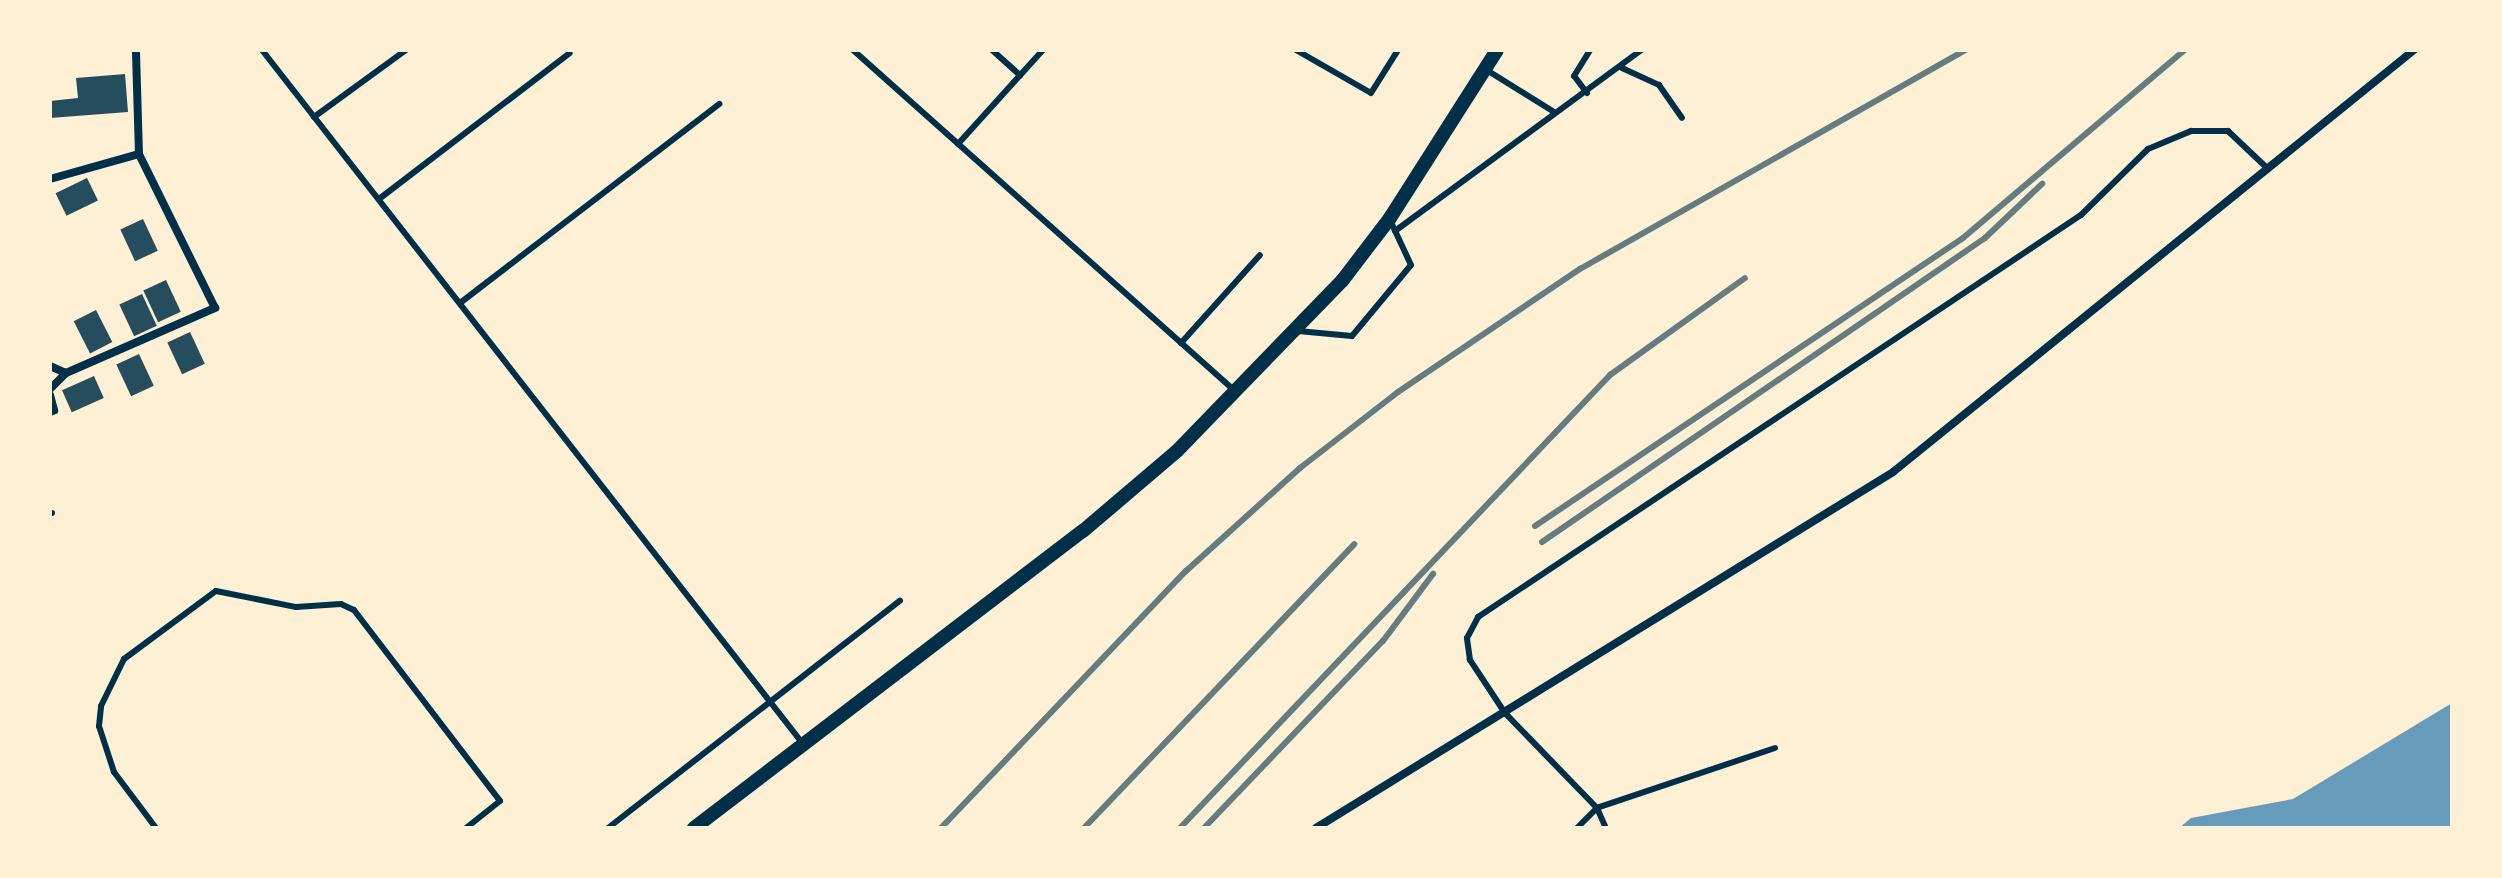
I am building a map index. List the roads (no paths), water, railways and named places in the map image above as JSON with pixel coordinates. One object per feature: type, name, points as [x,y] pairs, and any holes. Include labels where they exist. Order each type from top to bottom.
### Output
[{"type":"street","points":[[50,389],[66,373],[215,308],[139,154],[136,50]]},
{"type":"street","points":[[694,828],[1083,531],[1177,451],[1298,331],[1393,225],[1497,50]]},
{"type":"street","points":[[1316,828],[1893,472],[2414,50]]},
{"type":"street","points":[[50,179],[139,154]]},
{"type":"street","points":[[50,366],[66,373]]},
{"type":"street","points":[[50,395],[52,411]]},
{"type":"lane","points":[[262,50],[803,744]]},
{"type":"lane","points":[[314,117],[406,50]]},
{"type":"lane","points":[[853,50],[1236,392]]},
{"type":"lane","points":[[992,50],[1020,75]]},
{"type":"lane","points":[[958,144],[1043,50]]},
{"type":"lane","points":[[1296,50],[1371,93],[1398,50]]},
{"type":"lane","points":[[1587,93],[1574,76],[1590,50]]},
{"type":"lane","points":[[1298,331],[1352,336],[1411,265],[1393,225],[1441,202],[1554,112],[1587,93],[1641,50]]},
{"type":"lane","points":[[379,199],[570,53]]},
{"type":"lane","points":[[1622,68],[1659,85],[1682,118]]},
{"type":"lane","points":[[1485,69],[1554,112]]},
{"type":"lane","points":[[460,303],[719,104]]},
{"type":"lane","points":[[1606,828],[1597,808],[1505,713],[1470,660],[1467,638],[1478,617],[2081,215],[2148,149],[2191,131],[2228,131],[2266,167]]},
{"type":"lane","points":[[1181,343],[1260,255]]},
{"type":"lane","points":[[156,828],[114,772],[99,726],[101,706],[124,659],[216,591],[296,607],[341,604],[354,610],[500,801],[466,828]]},
{"type":"lane","points":[[608,828],[900,601]]},
{"type":"lane","points":[[1577,828],[1597,808],[1775,748]]},
{"type":"water","points":[[2452,703],[2452,828],[2179,828],[2191,818],[2293,799]]},
{"type":"railway","points":[[941,828],[1186,571],[1300,468],[1398,392],[1580,269],[1966,50]]},
{"type":"railway","points":[[1535,526],[1963,238],[2185,50]]},
{"type":"railway","points":[[1542,542],[1985,238],[2042,184]]},
{"type":"railway","points":[[1180,828],[1610,375],[1745,278]]},
{"type":"railway","points":[[1084,828],[1354,544]]},
{"type":"railway","points":[[1204,828],[1383,641],[1433,574]]}]
